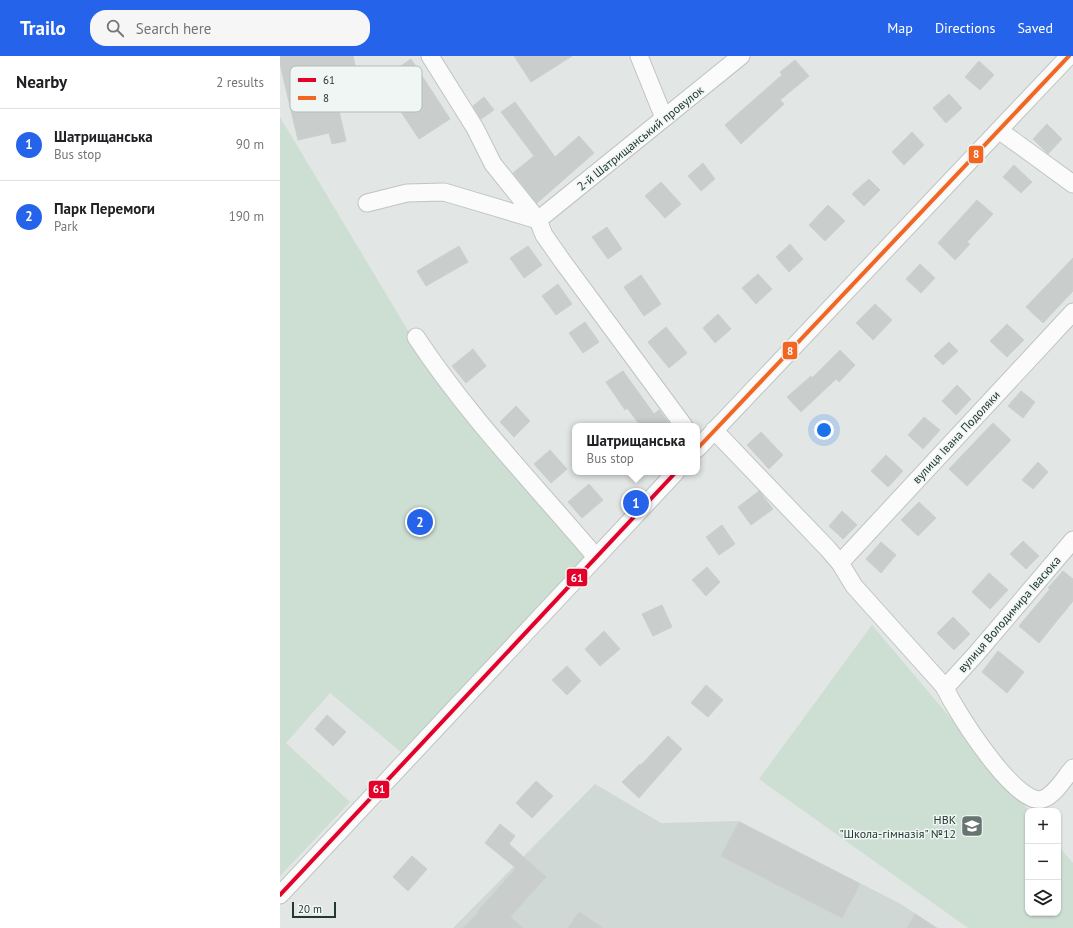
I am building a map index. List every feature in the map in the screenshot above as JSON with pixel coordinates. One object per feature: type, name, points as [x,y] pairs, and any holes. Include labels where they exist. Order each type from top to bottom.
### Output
[{"type":"street","points":[[430,56],[475,128],[493,164],[538,220],[544,235],[563,262],[682,423]]},
{"type":"street","points":[[639,56],[664,118]]},
{"type":"street","name":"2-й Шатрищанський провулок","points":[[538,220],[741,56]]},
{"type":"street","points":[[700,444],[1000,131],[1069,56]]},
{"type":"street","points":[[1000,131],[1073,184]]},
{"type":"street","points":[[366,203],[407,193],[444,192],[468,197],[538,220]]},
{"type":"street","name":"вулиця Івана Подоляки","points":[[840,563],[1073,312]]},
{"type":"street","points":[[416,337],[440,373],[481,424],[596,557]]},
{"type":"street","points":[[714,430],[786,504],[840,563],[854,586],[945,688],[953,703],[1000,771],[1026,795],[1035,799],[1043,799],[1055,790],[1073,768]]},
{"type":"street","points":[[280,895],[673,475]]},
{"type":"street","name":"вулиця Володимира Івасюка","points":[[945,688],[976,654],[1073,540]]},
{"type":"shaded area","points":[[595,784],[661,823],[739,821],[899,903],[938,928],[453,928]]},
{"type":"green space","points":[[280,117],[449,399],[589,555],[401,752],[330,693],[286,743],[350,802],[280,876]]},
{"type":"green space","points":[[872,625],[1026,808],[1025,808],[1025,916],[1061,916],[1061,849],[1073,863],[1073,928],[968,928],[759,779]]},
{"type":"building","points":[[280,56],[353,56],[355,66],[290,66],[290,106],[280,64]]},
{"type":"building","points":[[514,56],[572,56],[531,82]]},
{"type":"building","points":[[411,59],[416,66],[401,66]]},
{"type":"building","points":[[795,60],[809,76],[780,100],[784,104],[741,144],[725,125],[782,75],[780,72]]},
{"type":"building","points":[[979,61],[994,75],[980,90],[965,77]]},
{"type":"building","points":[[422,76],[450,119],[419,139],[401,112],[422,112]]},
{"type":"building","points":[[949,94],[962,108],[946,123],[933,108]]},
{"type":"building","points":[[484,97],[494,110],[481,119],[473,106]]},
{"type":"building","points":[[515,102],[555,157],[579,136],[594,153],[537,203],[513,173],[534,156],[501,112]]},
{"type":"building","points":[[291,112],[339,112],[346,141],[332,144],[329,133],[298,140]]},
{"type":"building","points":[[1047,124],[1062,139],[1048,154],[1033,139]]},
{"type":"building","points":[[912,132],[924,145],[904,165],[892,152]]},
{"type":"building","points":[[703,163],[715,179],[701,191],[688,176]]},
{"type":"building","points":[[1014,165],[1032,182],[1021,193],[1003,177]]},
{"type":"building","points":[[869,179],[880,190],[864,206],[852,194]]},
{"type":"building","points":[[661,182],[681,204],[665,218],[645,196]]},
{"type":"building","points":[[977,200],[993,214],[967,242],[970,244],[955,260],[938,243]]},
{"type":"building","points":[[828,205],[845,221],[825,241],[809,225]]},
{"type":"building","points":[[607,227],[622,249],[608,259],[592,237]]},
{"type":"building","points":[[790,244],[803,259],[789,272],[776,257]]},
{"type":"building","points":[[459,246],[468,262],[426,286],[417,271]]},
{"type":"building","points":[[528,246],[542,265],[524,278],[510,258]]},
{"type":"building","points":[[1073,258],[1073,291],[1043,323],[1026,307]]},
{"type":"building","points":[[920,264],[935,278],[921,293],[906,279]]},
{"type":"building","points":[[758,274],[772,289],[756,304],[742,288]]},
{"type":"building","points":[[641,275],[661,304],[644,316],[624,287]]},
{"type":"building","points":[[558,284],[572,304],[556,315],[542,296]]},
{"type":"building","points":[[875,304],[892,320],[873,340],[856,323]]},
{"type":"building","points":[[718,314],[731,329],[715,343],[703,328]]},
{"type":"building","points":[[585,322],[599,342],[583,353],[569,333]]},
{"type":"building","points":[[1007,324],[1024,340],[1007,357],[990,341]]},
{"type":"building","points":[[666,327],[687,353],[669,368],[648,342]]},
{"type":"building","points":[[949,342],[958,351],[943,365],[934,356]]},
{"type":"building","points":[[473,349],[486,366],[466,383],[452,366]]},
{"type":"building","points":[[840,350],[855,365],[839,382],[836,379],[801,412],[787,397],[811,376],[812,378]]},
{"type":"building","points":[[623,371],[654,414],[659,410],[669,423],[638,423],[627,408],[625,410],[606,382]]},
{"type":"building","points":[[957,385],[971,399],[956,415],[942,401]]},
{"type":"building","points":[[1021,391],[1035,402],[1023,418],[1008,406]]},
{"type":"building","points":[[516,406],[530,421],[514,437],[500,422]]},
{"type":"building","points":[[924,417],[940,430],[923,449],[908,435]]},
{"type":"building","points":[[993,423],[1011,440],[967,486],[949,469]]},
{"type":"building","points":[[761,432],[783,455],[769,469],[747,445]]},
{"type":"building","points":[[550,450],[567,469],[551,483],[534,464]]},
{"type":"building","points":[[886,455],[903,471],[888,487],[871,471]]},
{"type":"building","points":[[1038,462],[1048,472],[1033,489],[1022,480]]},
{"type":"building","points":[[589,484],[603,500],[582,518],[568,502]]},
{"type":"building","points":[[759,491],[773,509],[751,525],[738,507]]},
{"type":"building","points":[[919,502],[936,518],[918,536],[901,520]]},
{"type":"building","points":[[842,511],[857,525],[843,539],[829,526]]},
{"type":"building","points":[[722,525],[735,544],[719,555],[706,537]]},
{"type":"building","points":[[1023,541],[1039,556],[1026,569],[1010,554]]},
{"type":"building","points":[[881,542],[896,555],[881,573],[866,559]]},
{"type":"building","points":[[707,567],[720,582],[706,596],[692,580]]},
{"type":"building","points":[[1063,571],[1073,579],[1073,601],[1039,643],[1019,626]]},
{"type":"building","points":[[989,573],[1008,590],[990,609],[972,592]]},
{"type":"building","points":[[662,605],[672,627],[653,636],[642,614]]},
{"type":"building","points":[[953,617],[970,634],[954,650],[937,633]]},
{"type":"building","points":[[604,631],[620,649],[600,666],[585,649]]},
{"type":"building","points":[[998,651],[1024,672],[1007,693],[982,672]]},
{"type":"building","points":[[567,666],[581,681],[567,695],[552,680]]},
{"type":"building","points":[[706,685],[723,700],[708,717],[691,703]]},
{"type":"building","points":[[327,715],[346,732],[333,746],[315,729]]},
{"type":"building","points":[[668,736],[682,749],[639,798],[622,782],[640,764],[641,765]]},
{"type":"building","points":[[536,781],[553,796],[532,818],[516,803]]},
{"type":"building","points":[[739,822],[860,884],[842,918],[721,856]]},
{"type":"building","points":[[500,824],[515,836],[509,844],[546,877],[510,917],[523,928],[463,928],[478,913],[477,912],[516,868],[485,843]]},
{"type":"building","points":[[412,856],[427,869],[408,891],[393,877]]},
{"type":"building","points":[[579,912],[603,928],[568,928]]},
{"type":"building","points":[[915,914],[936,928],[907,928]]},
{"type":"transit line","name":"8","points":[[700,446],[1069,56]]},
{"type":"transit line","name":"61","points":[[280,895],[673,475]]},
{"type":"place","name":"Шатрищанська","points":[[636,503]]},
{"type":"place","name":"Парк Перемоги","points":[[420,522]]},
{"type":"place","name":"НВК \"Школа-гімназія\" №12","points":[[972,826]]}]
